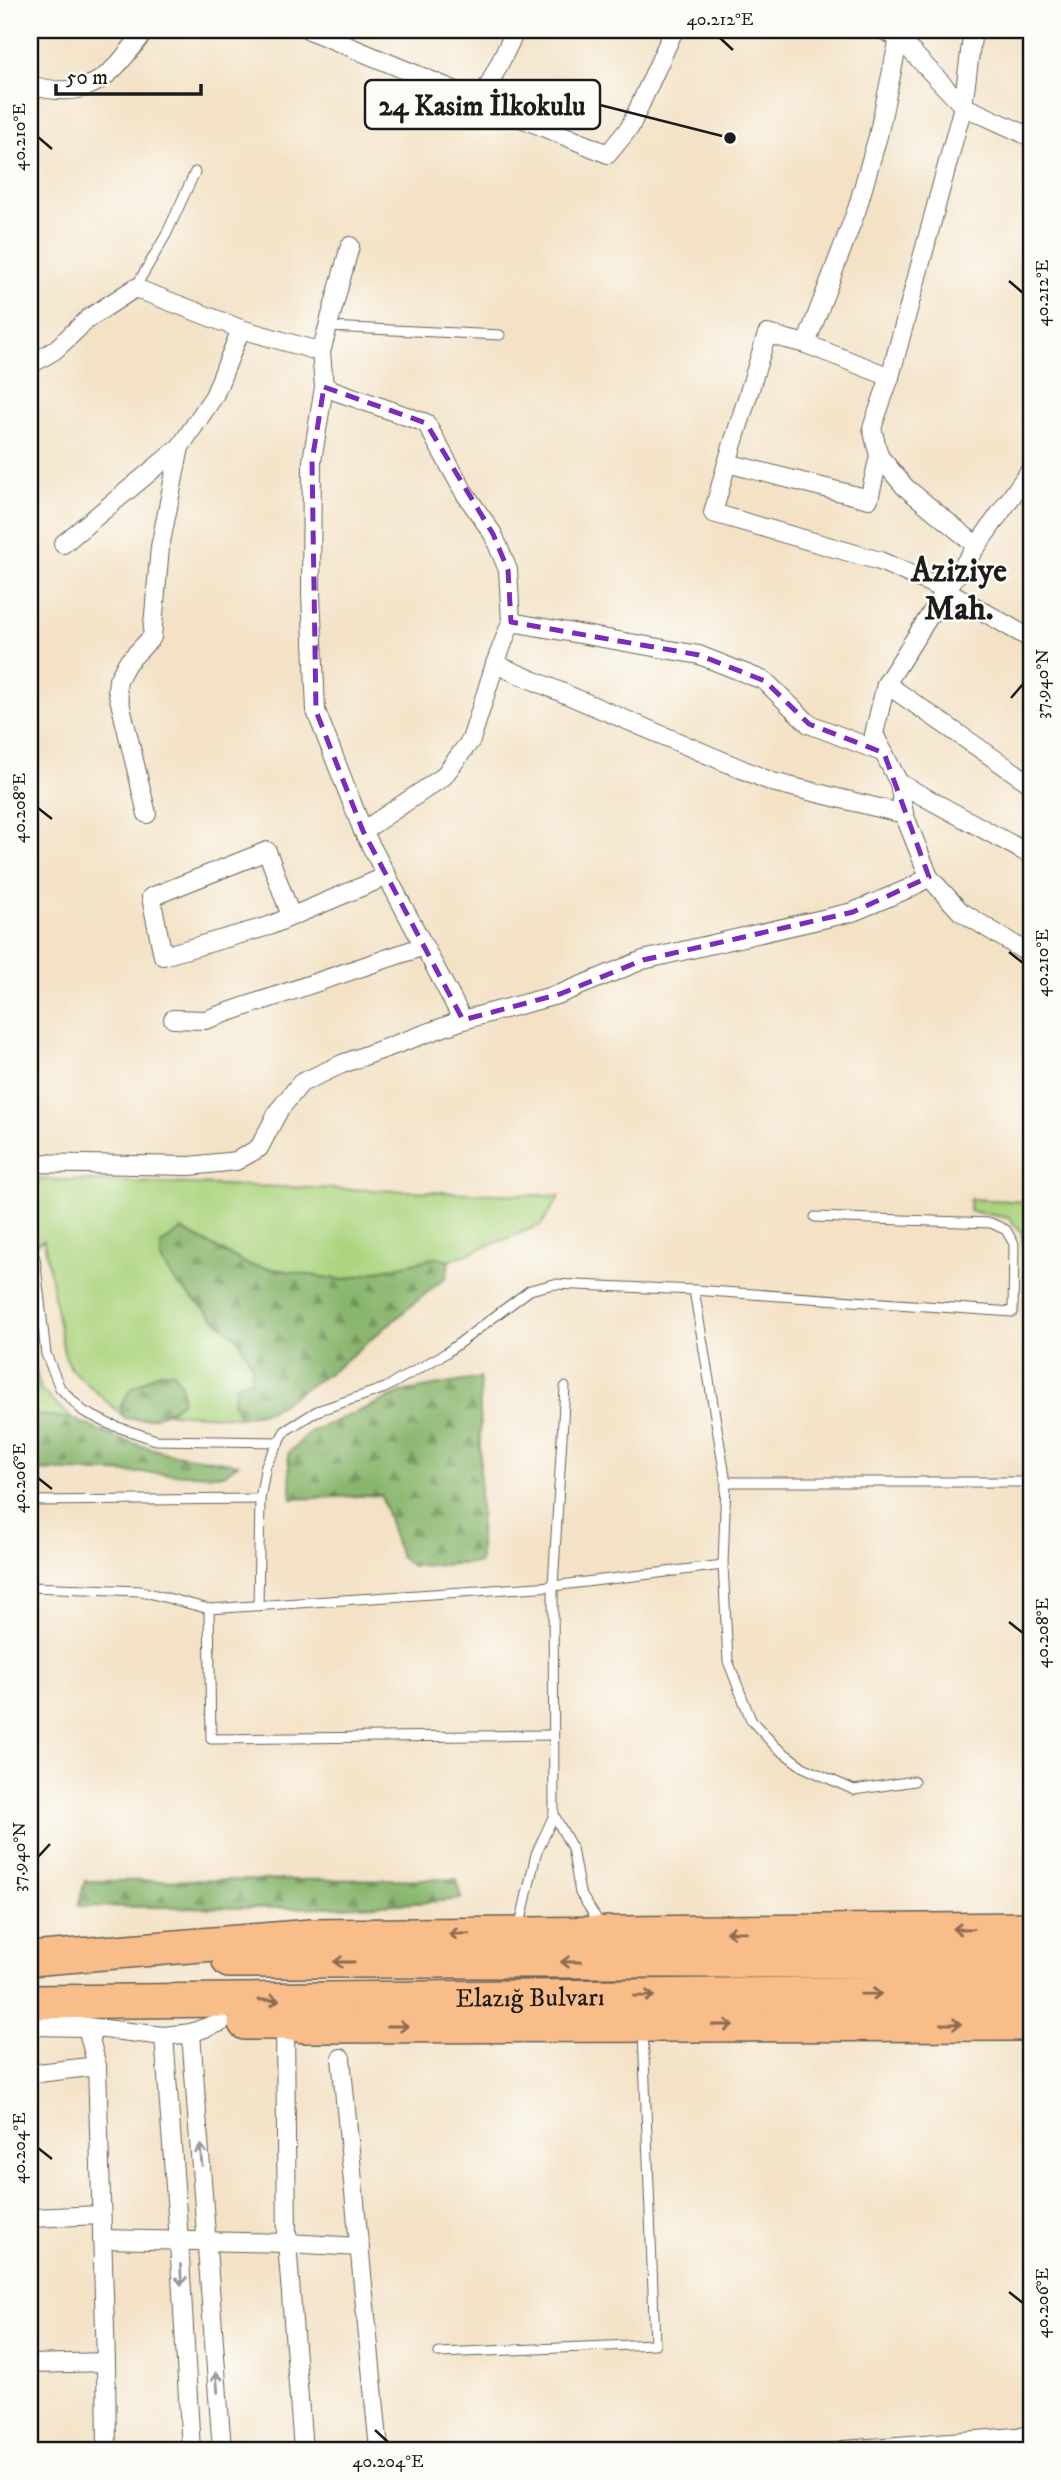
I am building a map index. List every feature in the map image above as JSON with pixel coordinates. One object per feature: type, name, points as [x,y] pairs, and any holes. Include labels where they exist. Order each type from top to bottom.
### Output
[{"type":"highway","points":[[30,1959],[311,1936],[1031,1929]]},
{"type":"highway","name":"Elazığ Bulvarı","points":[[30,1959],[308,1962],[1031,1961]]},
{"type":"highway","name":"Elazığ Bulvarı","points":[[32,2010],[1031,1992]]},
{"type":"highway","points":[[32,2010],[206,2028],[285,2023],[304,2026],[1031,2024]]},
{"type":"street","points":[[30,85],[53,92],[90,87],[113,71],[145,30]]},
{"type":"street","points":[[309,30],[328,34],[608,154],[630,127],[674,30]]},
{"type":"street","points":[[481,101],[516,30]]},
{"type":"street","points":[[973,30],[963,106],[890,377],[872,428],[879,456],[905,487],[977,546]]},
{"type":"street","points":[[891,34],[963,106],[1031,137]]},
{"type":"street","points":[[806,344],[857,209],[878,136],[891,34]]},
{"type":"street","points":[[350,246],[321,352],[324,387],[312,461],[311,593],[316,711],[363,831],[463,1020]]},
{"type":"street","points":[[30,365],[55,350],[89,318],[135,288],[241,328],[321,352]]},
{"type":"street","points":[[63,544],[180,447],[214,396],[241,328]]},
{"type":"street","points":[[890,377],[806,344],[768,334],[713,513],[880,561],[946,590],[1031,639]]},
{"type":"street","points":[[324,387],[426,423],[464,492],[493,534],[508,570],[512,622],[495,664],[471,740],[443,777],[363,831]]},
{"type":"street","points":[[147,814],[117,690],[118,680],[127,663],[152,637],[160,547],[180,447]]},
{"type":"street","points":[[727,463],[869,499],[879,456]]},
{"type":"street","points":[[1031,469],[946,590],[886,684],[874,734],[899,783],[904,814],[929,877],[960,911],[1031,956]]},
{"type":"street","points":[[512,622],[699,655],[765,681],[809,724],[884,753]]},
{"type":"street","points":[[495,664],[772,782],[904,814]]},
{"type":"street","points":[[886,684],[1031,784]]},
{"type":"street","points":[[899,783],[1031,855]]},
{"type":"street","points":[[291,916],[267,851],[151,897],[163,957],[269,926],[387,876]]},
{"type":"street","points":[[30,1163],[190,1166],[236,1161],[259,1148],[279,1110],[301,1083],[342,1064],[463,1020],[560,994],[643,960],[853,912],[929,877]]},
{"type":"street","points":[[173,1019],[205,1020],[424,946]]},
{"type":"street","points":[[32,2010],[87,2027],[164,2036],[206,2028],[208,2241],[222,2450]]},
{"type":"street","points":[[285,2023],[287,2243],[303,2450]]},
{"type":"street","points":[[87,2027],[97,2066],[107,2450]]},
{"type":"street","points":[[164,2036],[191,2450]]},
{"type":"street","points":[[341,2058],[379,2450]]},
{"type":"street","points":[[30,2074],[97,2066]]},
{"type":"street","points":[[30,2218],[101,2215]]},
{"type":"street","points":[[102,2239],[359,2247]]},
{"type":"street","points":[[30,2364],[106,2362]]},
{"type":"street","points":[[843,2450],[1031,2436]]},
{"type":"lane","points":[[135,288],[166,235],[195,172]]},
{"type":"lane","points":[[328,327],[500,335]]},
{"type":"lane","points":[[258,1606],[260,1499],[266,1465],[285,1431],[317,1411],[385,1388],[446,1353],[530,1290],[554,1284],[694,1290],[1013,1312],[1014,1244],[1006,1230],[990,1223],[815,1217]]},
{"type":"lane","points":[[35,1258],[46,1354],[60,1388],[82,1411],[109,1424],[156,1440],[278,1442]]},
{"type":"lane","points":[[694,1290],[726,1482],[723,1565],[728,1661],[751,1720],[776,1747],[803,1768],[854,1790],[914,1782]]},
{"type":"lane","points":[[518,1934],[536,1854],[554,1815],[553,1586],[565,1387]]},
{"type":"lane","points":[[726,1482],[1029,1482]]},
{"type":"lane","points":[[30,1501],[260,1499]]},
{"type":"lane","points":[[30,1587],[141,1591],[209,1609],[553,1586],[723,1565]]},
{"type":"lane","points":[[209,1609],[211,1739],[553,1735]]},
{"type":"lane","points":[[554,1815],[572,1848],[580,1893],[606,1933]]},
{"type":"lane","points":[[439,2353],[655,2344],[642,2025]]},
{"type":"highlighted area","points":[[324,387],[426,423],[493,534],[508,570],[511,622],[699,655],[765,681],[809,724],[884,753],[929,877],[853,912],[643,960],[560,994],[463,1020],[363,831],[316,711],[312,461]]},
{"type":"green space","points":[[30,1179],[560,1196],[541,1225],[449,1261],[438,1257],[341,1280],[249,1265],[182,1230],[212,1316],[239,1340],[252,1365],[251,1379],[233,1402],[239,1417],[167,1413],[182,1401],[173,1372],[156,1375],[142,1382],[120,1407],[125,1418],[71,1369],[64,1353],[44,1240],[30,1247]]},
{"type":"green space","points":[[970,1199],[1031,1202],[1031,1295],[1027,1288],[1022,1233],[1009,1218],[969,1211]]},
{"type":"green space","points":[[182,1230],[249,1265],[341,1280],[438,1257],[449,1261],[447,1276],[334,1370],[269,1411],[239,1417],[233,1402],[236,1385],[251,1379],[252,1365],[239,1340],[177,1284],[161,1260],[161,1244]]},
{"type":"green space","points":[[30,1347],[40,1389],[73,1419],[30,1414]]},
{"type":"green space","points":[[160,1372],[173,1372],[182,1387],[182,1401],[156,1417],[125,1418],[120,1407],[131,1389]]},
{"type":"green space","points":[[480,1378],[480,1563],[412,1566],[400,1557],[381,1495],[292,1499],[288,1454],[310,1432],[406,1391]]},
{"type":"green space","points":[[30,1414],[73,1419],[119,1439],[167,1453],[238,1464],[224,1475],[30,1470]]},
{"type":"green space","points":[[457,1879],[461,1899],[413,1903],[270,1908],[78,1906],[85,1881]]},
{"type":"place","name":"24 Kasim İlkokulu","points":[[730,138]]},
{"type":"district","name":"Aziziye Mah.","points":[[959,588]]}]
